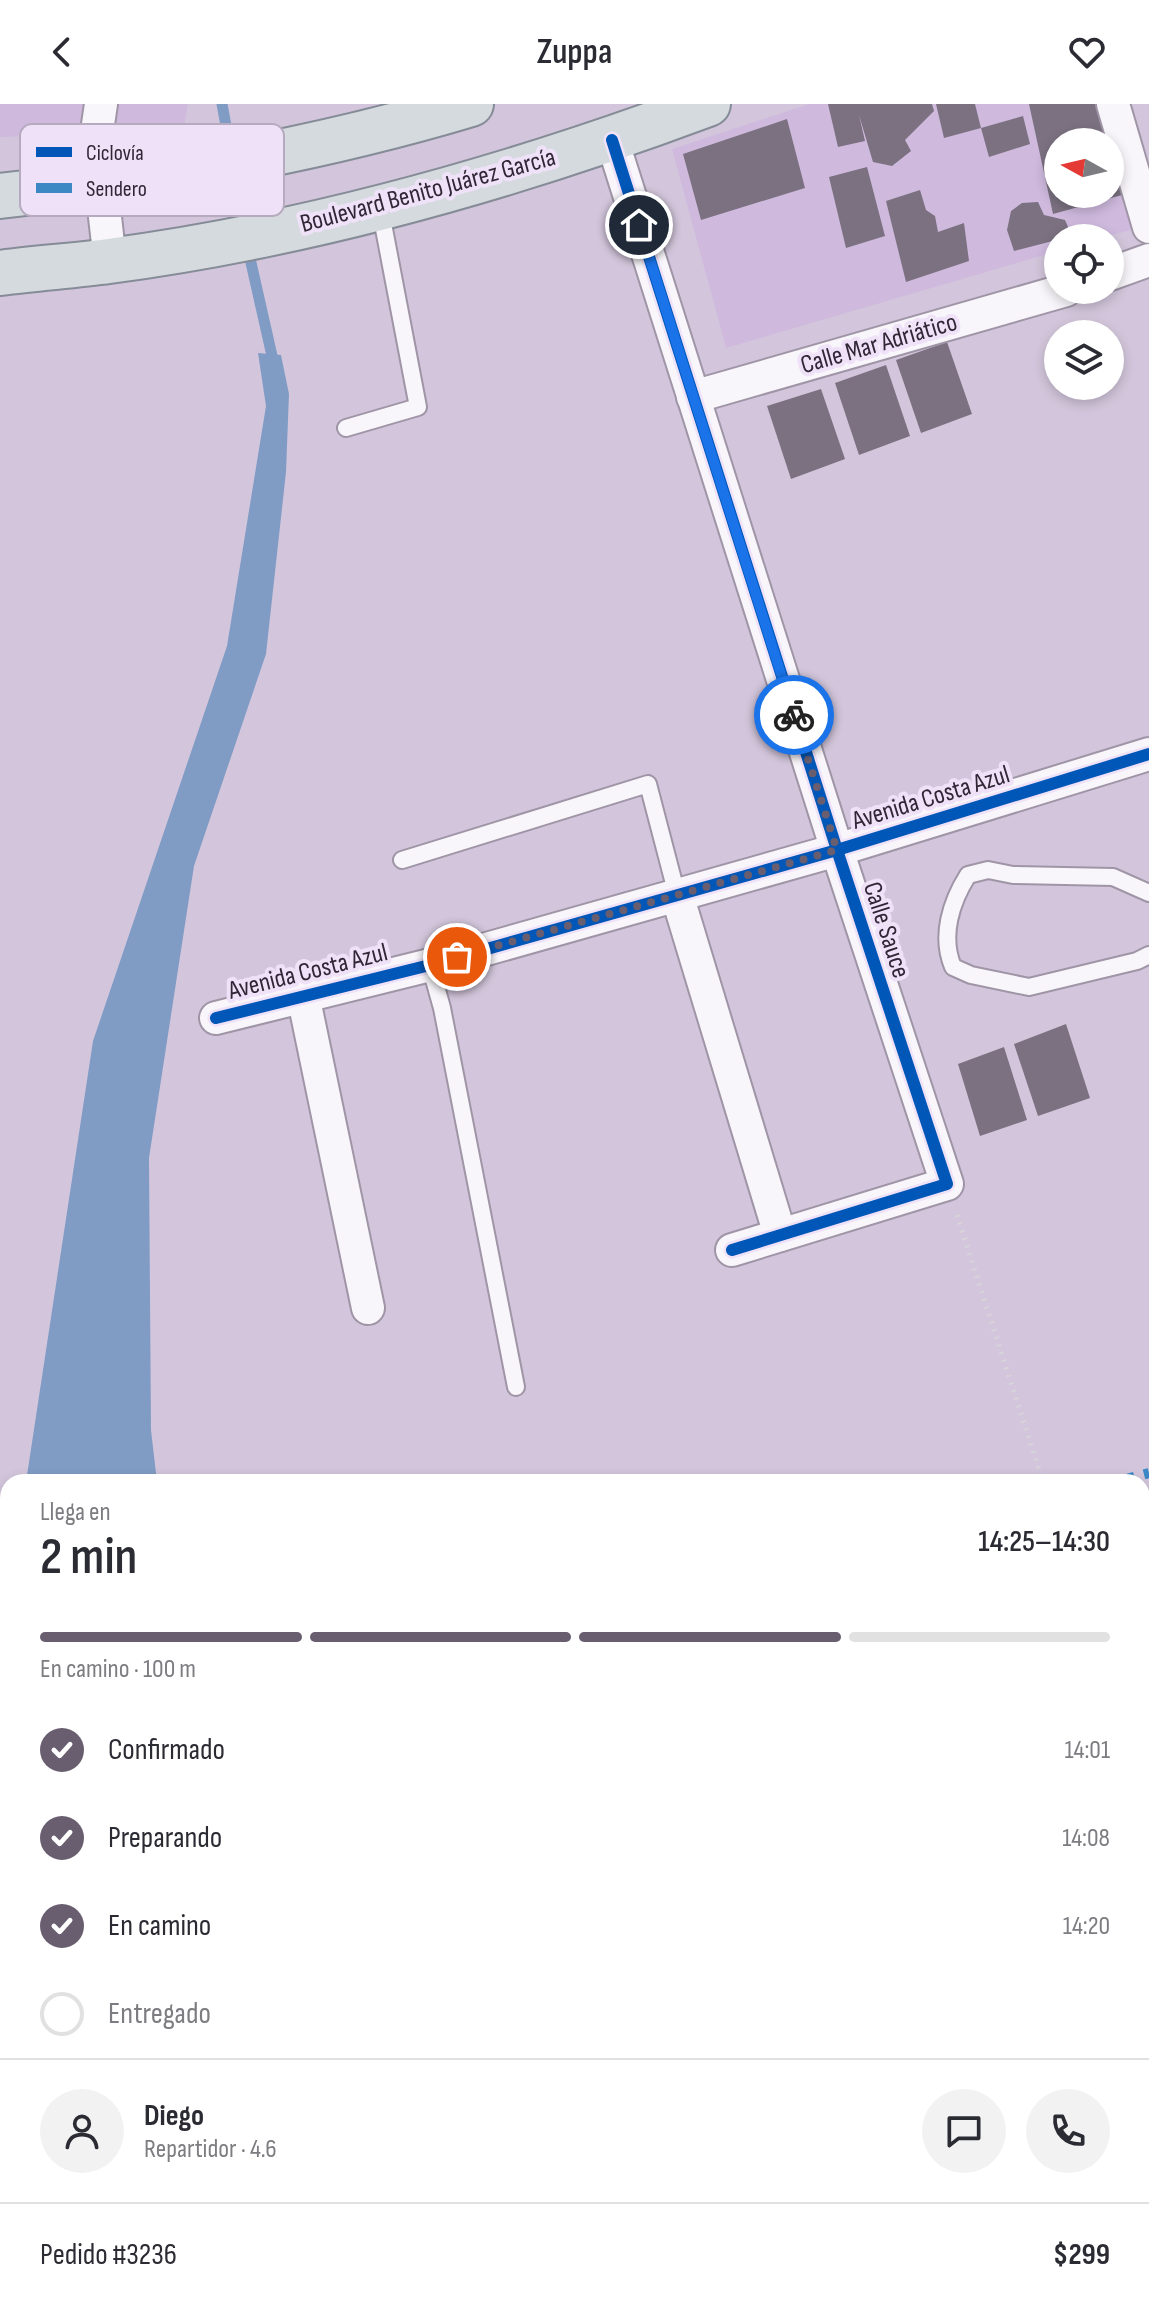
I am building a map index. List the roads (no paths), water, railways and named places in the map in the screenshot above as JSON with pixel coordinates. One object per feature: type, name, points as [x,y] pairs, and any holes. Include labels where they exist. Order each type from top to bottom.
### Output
[{"type":"main road","points":[[284,148],[370,124],[471,104]]},
{"type":"main road","name":"Boulevard Benito Juárez García","points":[[0,273],[110,261],[285,229],[479,182],[612,140],[708,104]]},
{"type":"main road","points":[[0,196],[20,194]]},
{"type":"street","points":[[98,124],[101,104]]},
{"type":"street","points":[[1113,104],[1149,227]]},
{"type":"street","name":"Calle Sauce","points":[[612,140],[837,850],[947,1184],[780,1235]]},
{"type":"street","points":[[104,216],[110,261]]},
{"type":"street","points":[[1124,269],[1149,260]]},
{"type":"street","name":"Calle Mar Adriático","points":[[693,397],[1044,296]]},
{"type":"street","name":"Avenida Costa Azul","points":[[216,1018],[430,965],[837,850],[1149,754]]},
{"type":"street","points":[[677,895],[780,1235],[732,1250]]},
{"type":"street","points":[[303,995],[368,1308]]},
{"type":"lane","points":[[346,428],[418,407],[380,206]]},
{"type":"lane","points":[[402,860],[648,784],[677,895]]},
{"type":"lane","points":[[1149,893],[1113,877],[1013,875],[988,870],[968,875],[955,896],[945,948],[953,967],[1029,987],[1137,961],[1149,955]]},
{"type":"lane","points":[[430,965],[442,1008],[516,1387]]},
{"type":"water","points":[[258,353],[281,355],[289,394],[286,472],[266,654],[194,866],[149,1158],[151,1430],[156,1474],[27,1474],[93,1041],[227,646],[266,406]]},
{"type":"waterway","points":[[222,104],[226,124]]},
{"type":"waterway","points":[[242,216],[244,228]]},
{"type":"waterway","points":[[247,245],[275,369]]}]
